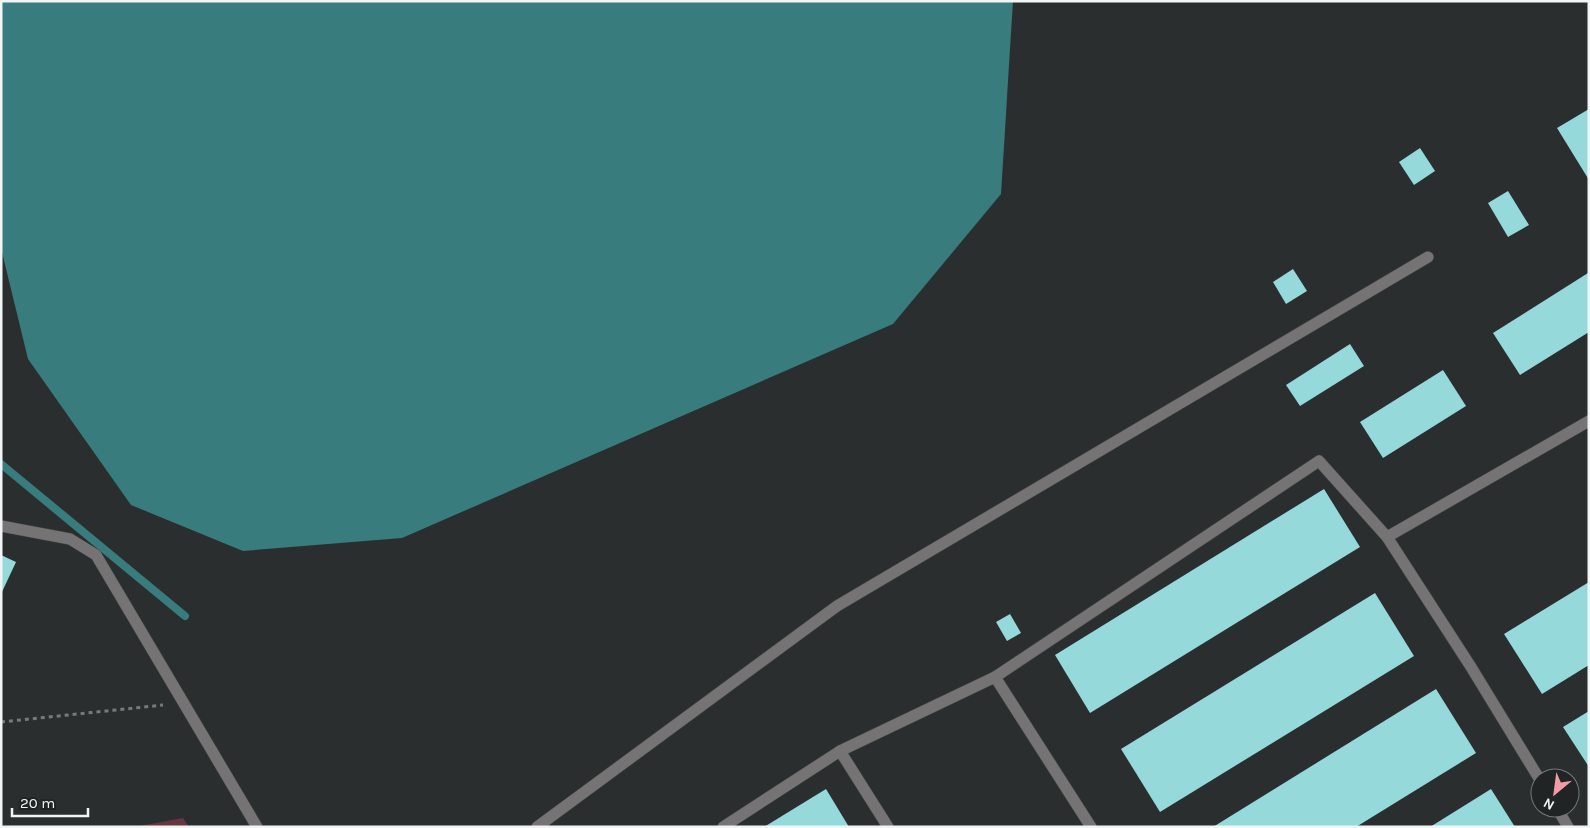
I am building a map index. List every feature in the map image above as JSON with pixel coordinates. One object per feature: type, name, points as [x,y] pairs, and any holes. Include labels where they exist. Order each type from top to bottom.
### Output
[{"type":"lane","points":[[537,827],[837,606],[1428,257]]},
{"type":"lane","points":[[1387,537],[1589,422]]},
{"type":"lane","points":[[723,827],[840,751],[995,677],[1319,461],[1387,537],[1471,667],[1533,768]]},
{"type":"lane","points":[[1,526],[70,539],[96,555],[258,827]]},
{"type":"lane","points":[[995,677],[1091,827]]},
{"type":"lane","points":[[840,751],[888,827]]},
{"type":"path","points":[[1,722],[184,702]]},
{"type":"shaded area","points":[[183,818],[189,827],[134,827]]},
{"type":"water","points":[[1,1],[1013,1],[1001,194],[893,324],[402,538],[243,551],[131,505],[28,359],[1,248]]},
{"type":"building","points":[[1589,109],[1589,180],[1557,128]]},
{"type":"building","points":[[1420,148],[1435,171],[1414,185],[1399,162]]},
{"type":"building","points":[[1508,191],[1529,225],[1508,237],[1488,203]]},
{"type":"building","points":[[1293,269],[1307,291],[1286,304],[1273,282]]},
{"type":"building","points":[[1588,273],[1589,332],[1520,375],[1493,333]]},
{"type":"building","points":[[1350,344],[1364,366],[1300,406],[1286,385]]},
{"type":"building","points":[[1443,370],[1466,406],[1383,458],[1360,422]]},
{"type":"building","points":[[1324,489],[1360,547],[1090,713],[1055,655]]},
{"type":"building","points":[[1,555],[16,562],[1,594]]},
{"type":"building","points":[[1589,582],[1589,665],[1542,694],[1504,634]]},
{"type":"building","points":[[1375,593],[1414,656],[1160,812],[1121,749]]},
{"type":"building","points":[[1010,614],[1021,633],[1007,641],[996,622]]},
{"type":"building","points":[[1436,689],[1476,753],[1356,827],[1213,827]]},
{"type":"building","points":[[1589,711],[1589,767],[1563,727]]},
{"type":"building","points":[[826,789],[849,827],[764,827]]},
{"type":"building","points":[[1491,789],[1515,827],[1430,827]]},
{"type":"waterway","points":[[1,464],[185,616]]}]
